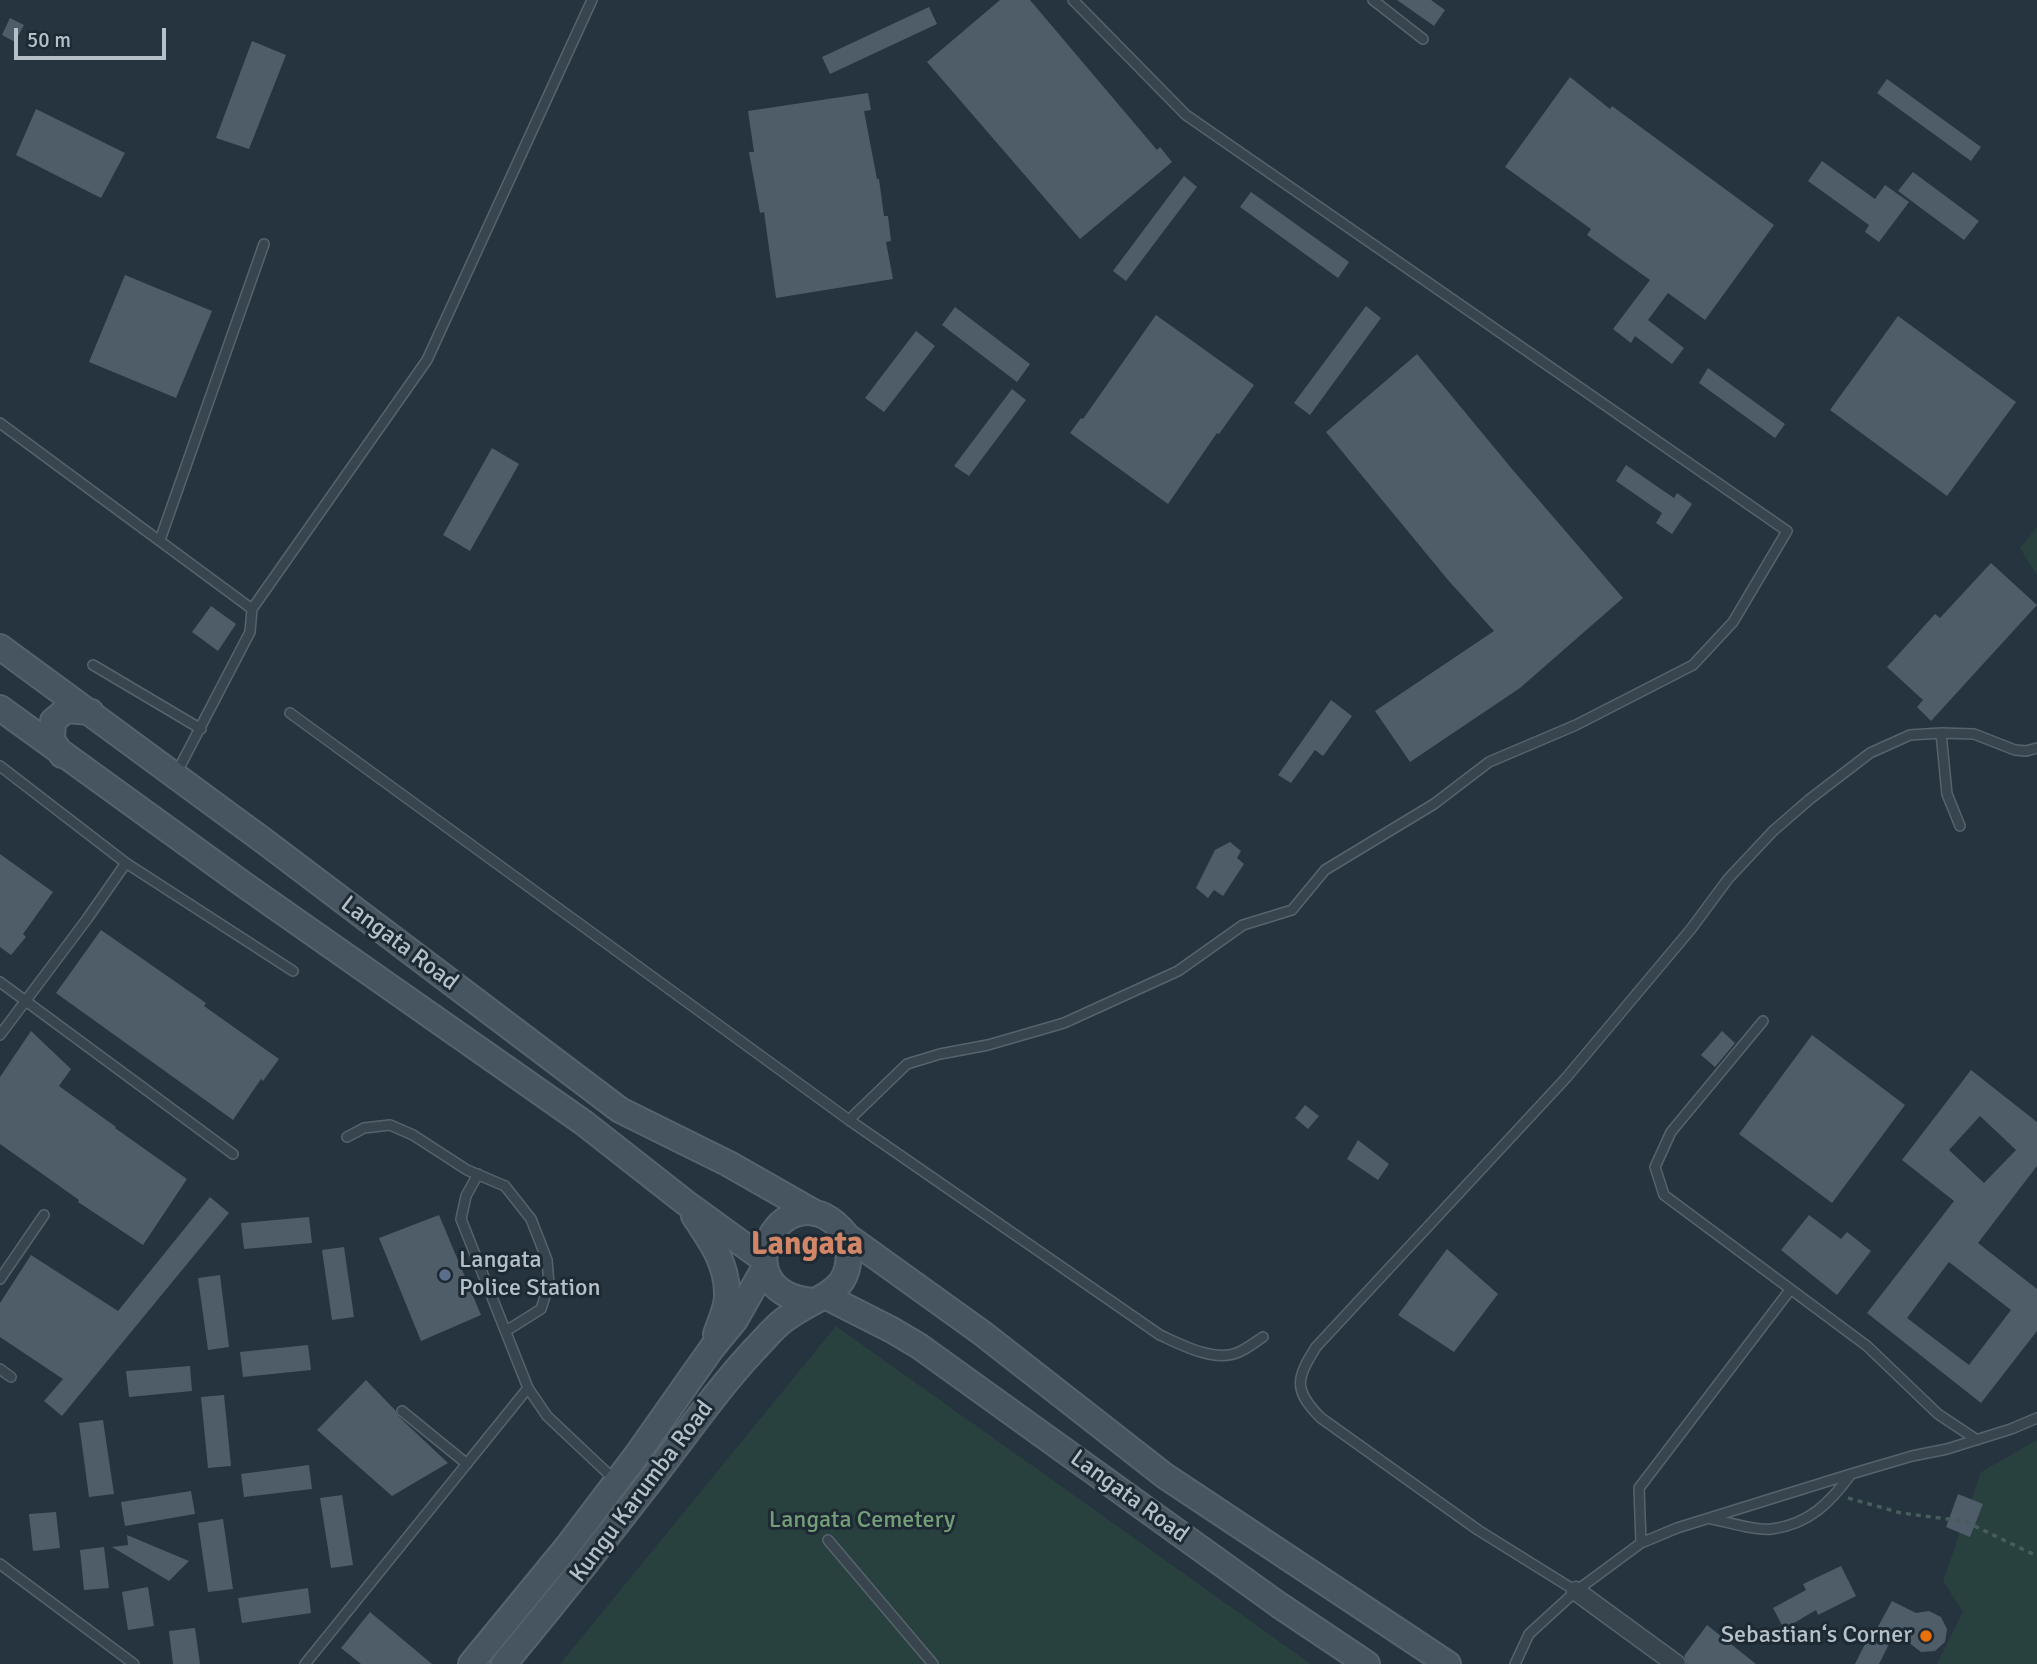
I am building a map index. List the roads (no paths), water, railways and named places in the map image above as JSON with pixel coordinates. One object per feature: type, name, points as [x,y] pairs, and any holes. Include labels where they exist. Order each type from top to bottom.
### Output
[{"type":"main road","name":"Langata Road","points":[[0,647],[91,712],[620,1110],[729,1164],[815,1213]]},
{"type":"main road","name":"Langata Road","points":[[0,708],[62,755],[584,1123],[764,1263]]},
{"type":"main road","points":[[62,755],[51,740],[53,721],[66,710],[91,712]]},
{"type":"main road","points":[[686,1203],[712,1242],[724,1268],[727,1298],[712,1348]]},
{"type":"main road","points":[[800,1213],[815,1213],[832,1219],[847,1236],[850,1253],[848,1266],[837,1288],[819,1298],[796,1299],[782,1292],[774,1283],[764,1263],[766,1243],[785,1219],[800,1213]]},
{"type":"main road","name":"Langata Road","points":[[847,1236],[982,1333],[1165,1476],[1448,1664]]},
{"type":"main road","name":"Kungu Karumba Road","points":[[471,1664],[567,1548],[617,1482],[712,1348],[735,1320],[764,1263]]},
{"type":"main road","name":"Langata Road","points":[[819,1298],[892,1330],[1279,1605],[1367,1664]]},
{"type":"main road","name":"Kungu Karumba Road","points":[[505,1664],[575,1579],[726,1381],[782,1322],[819,1298]]},
{"type":"street","points":[[1576,1591],[1676,1664]]},
{"type":"lane","points":[[175,776],[250,632],[252,609],[427,360],[592,0]]},
{"type":"lane","points":[[849,1120],[907,1065],[1064,1023],[1178,971],[1243,925],[1292,910],[1325,870],[1434,804],[1489,762],[1576,726],[1693,665],[1733,622],[1787,531],[1186,115],[1073,0]]},
{"type":"lane","points":[[1373,0],[1423,39]]},
{"type":"lane","points":[[160,540],[264,244]]},
{"type":"lane","points":[[0,423],[252,609]]},
{"type":"lane","points":[[93,665],[201,729]]},
{"type":"lane","points":[[290,713],[849,1120],[1160,1335],[1192,1349],[1220,1355],[1237,1353],[1263,1337]]},
{"type":"lane","points":[[1941,733],[1947,793],[1960,826]]},
{"type":"lane","points":[[1576,1591],[1478,1530],[1321,1418],[1304,1397],[1299,1380],[1302,1369],[1316,1348],[1566,1078],[1691,929],[1728,879],[1773,831],[1810,799],[1870,753],[1910,735],[1974,734],[2015,750],[2037,748]]},
{"type":"lane","points":[[0,766],[126,863],[293,971]]},
{"type":"lane","points":[[0,1035],[126,863]]},
{"type":"lane","points":[[0,982],[233,1154]]},
{"type":"lane","points":[[1763,1021],[1671,1132],[1655,1167],[1664,1195],[1867,1346],[1938,1414],[1977,1440]]},
{"type":"lane","points":[[347,1137],[364,1128],[390,1125],[505,1186],[531,1219],[547,1260],[549,1284],[541,1308],[506,1331]]},
{"type":"lane","points":[[478,1174],[466,1196],[461,1219],[528,1388],[547,1416],[617,1482]]},
{"type":"lane","points":[[0,1279],[44,1215]]},
{"type":"lane","points":[[1640,1544],[1639,1488],[1790,1290]]},
{"type":"lane","points":[[0,1368],[11,1377]]},
{"type":"lane","points":[[305,1664],[528,1388]]},
{"type":"lane","points":[[402,1411],[467,1464]]},
{"type":"lane","points":[[1515,1664],[1528,1634],[1576,1591],[1640,1544],[1678,1528],[1851,1474],[1977,1440],[2037,1418]]},
{"type":"lane","points":[[1710,1519],[1770,1529],[1809,1518],[1836,1495],[1851,1474]]},
{"type":"lane","points":[[828,1540],[933,1664]]},
{"type":"lane","points":[[0,1564],[134,1664]]},
{"type":"place","name":"Langata Police Station","points":[[445,1275]]},
{"type":"place","name":"Sebastian‘s Corner","points":[[1926,1636]]},
{"type":"district","name":"Langata","points":[[807,1246]]},
{"type":"park label","name":"Langata Cemetery","points":[[862,1521]]}]
